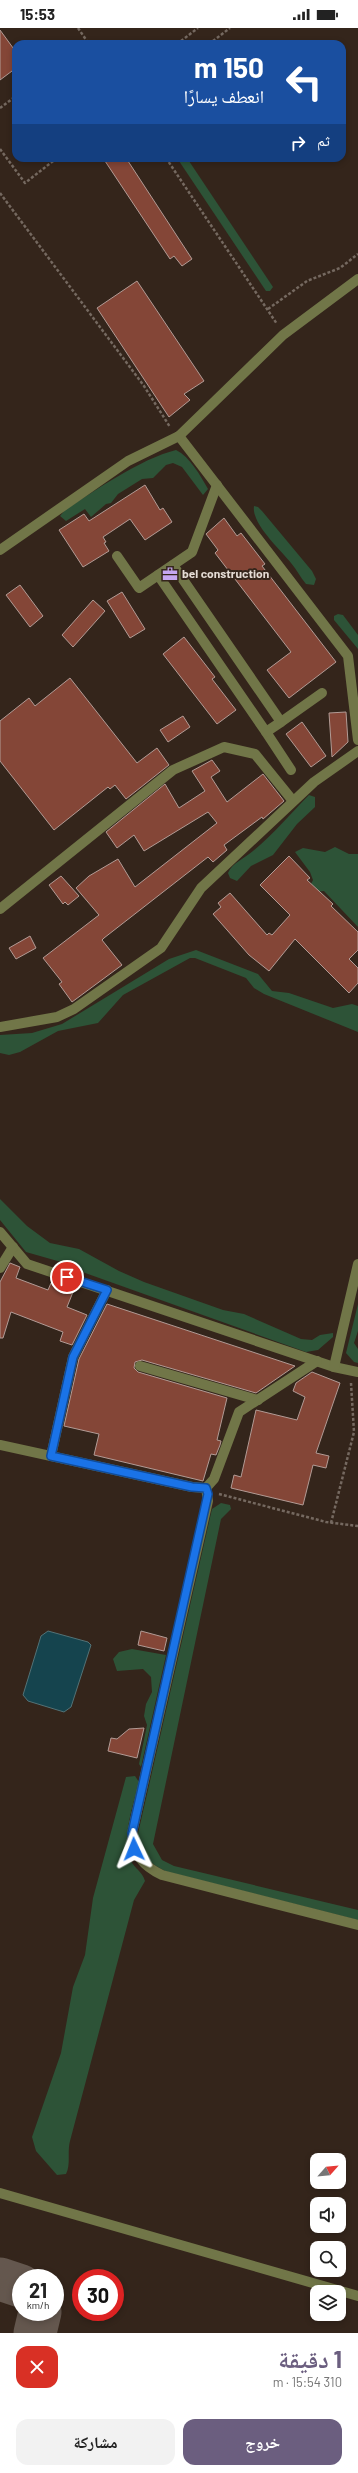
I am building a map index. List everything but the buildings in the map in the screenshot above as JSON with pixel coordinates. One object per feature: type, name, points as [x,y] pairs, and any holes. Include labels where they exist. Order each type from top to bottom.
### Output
[{"type":"street","points":[[0,550],[128,461],[179,436],[282,335],[358,279]]},
{"type":"street","points":[[179,436],[348,656],[358,740]]},
{"type":"street","points":[[117,556],[139,588],[174,565],[192,552],[217,485]]},
{"type":"street","points":[[174,565],[281,722]]},
{"type":"street","points":[[158,575],[292,770]]},
{"type":"street","points":[[266,732],[322,694]]},
{"type":"street","points":[[0,909],[173,770],[224,747],[255,754],[294,801]]},
{"type":"street","points":[[0,1027],[57,1017],[74,1009],[162,948],[201,888],[314,782],[358,751]]},
{"type":"street","points":[[0,1232],[27,1264],[334,1367],[354,1371]]},
{"type":"street","points":[[0,1268],[13,1247]]},
{"type":"street","points":[[334,1367],[358,1264]]},
{"type":"street","points":[[51,1456],[73,1357],[107,1290]]},
{"type":"street","points":[[239,1412],[317,1361]]},
{"type":"street","points":[[140,1366],[258,1400]]},
{"type":"street","points":[[206,1488],[214,1479],[245,1396]]},
{"type":"street","points":[[0,1445],[192,1487],[206,1488]]},
{"type":"street","points":[[206,1488],[208,1501],[132,1833],[134,1849],[145,1865],[162,1875],[358,1925]]},
{"type":"street","points":[[0,2193],[358,2296]]},
{"type":"path","points":[[78,28],[85,40]]},
{"type":"path","points":[[182,40],[198,28]]},
{"type":"path","points":[[214,40],[230,28]]},
{"type":"path","points":[[0,108],[12,99]]},
{"type":"path","points":[[0,150],[25,182],[52,162]]},
{"type":"path","points":[[169,162],[268,309],[282,335]]},
{"type":"path","points":[[0,194],[139,380],[169,426],[179,436]]},
{"type":"path","points":[[268,309],[307,281],[340,268],[358,254]]},
{"type":"path","points":[[331,1523],[354,1432],[354,1371]]},
{"type":"path","points":[[206,1488],[223,1495],[331,1523],[358,1526]]},
{"type":"green space","points":[[180,162],[190,162],[273,287],[270,291],[266,291]]},
{"type":"green space","points":[[176,450],[186,457],[202,478],[208,489],[203,495],[182,467],[173,463],[166,465],[153,478],[142,479],[118,494],[111,503],[106,504],[91,517],[85,509],[66,521],[60,516],[65,510],[133,468],[162,454]]},
{"type":"green space","points":[[254,506],[258,507],[262,511],[312,571],[316,579],[314,585],[306,584],[293,566],[268,537],[257,521],[254,513]]},
{"type":"green space","points":[[338,614],[343,615],[358,635],[358,649],[334,620],[334,616]]},
{"type":"green space","points":[[309,795],[315,797],[315,807],[297,824],[273,855],[251,866],[237,881],[230,878],[228,873],[232,866],[268,838]]},
{"type":"green space","points":[[335,847],[349,854],[358,854],[358,927],[324,891],[313,892],[310,886],[313,880],[310,872],[295,852],[303,848],[325,852]]},
{"type":"green space","points":[[196,950],[258,974],[272,991],[289,993],[333,1008],[352,1004],[358,1006],[358,1032],[264,994],[254,988],[246,978],[195,958],[190,958],[123,995],[98,1023],[58,1031],[20,1052],[9,1055],[0,1053],[0,1035],[32,1033],[62,1024],[169,959]]},
{"type":"green space","points":[[0,1199],[27,1226],[50,1243],[79,1249],[119,1271],[144,1282],[223,1310],[244,1314],[301,1339],[312,1340],[320,1335],[333,1333],[333,1337],[318,1350],[306,1352],[74,1269],[61,1262],[26,1252],[0,1220]]},
{"type":"green space","points":[[358,1304],[358,1331],[354,1343],[358,1349],[358,1363],[354,1362],[346,1353]]},
{"type":"green space","points":[[221,1503],[230,1505],[231,1509],[221,1519],[153,1844],[162,1860],[174,1866],[358,1910],[358,1920],[168,1872],[148,1859],[137,1838],[212,1509]]},
{"type":"green space","points":[[132,1649],[166,1655],[141,1767],[139,1764],[147,1725],[144,1716],[146,1704],[152,1692],[151,1677],[143,1669],[117,1671],[113,1659],[119,1652]]},
{"type":"green space","points":[[135,1776],[139,1782],[131,1811],[127,1833],[127,1843],[131,1861],[145,1881],[134,1900],[70,2141],[69,2162],[66,2174],[57,2175],[36,2151],[32,2137],[61,2053],[73,1987],[85,1955],[93,1898],[126,1777]]},
{"type":"water","points":[[48,1631],[88,1642],[91,1645],[71,1707],[64,1712],[28,1701],[23,1695],[41,1636]]},
{"type":"taxiway","points":[[0,2279],[12,2283]]},
{"type":"taxiway","points":[[35,2333],[38,2321]]},
{"type":"place","name":"bel construction","points":[[170,574]]},
{"type":"route","points":[[67,1277],[107,1290],[73,1357],[51,1456],[200,1489],[206,1488],[208,1494],[208,1501],[132,1833],[134,1849]]}]
